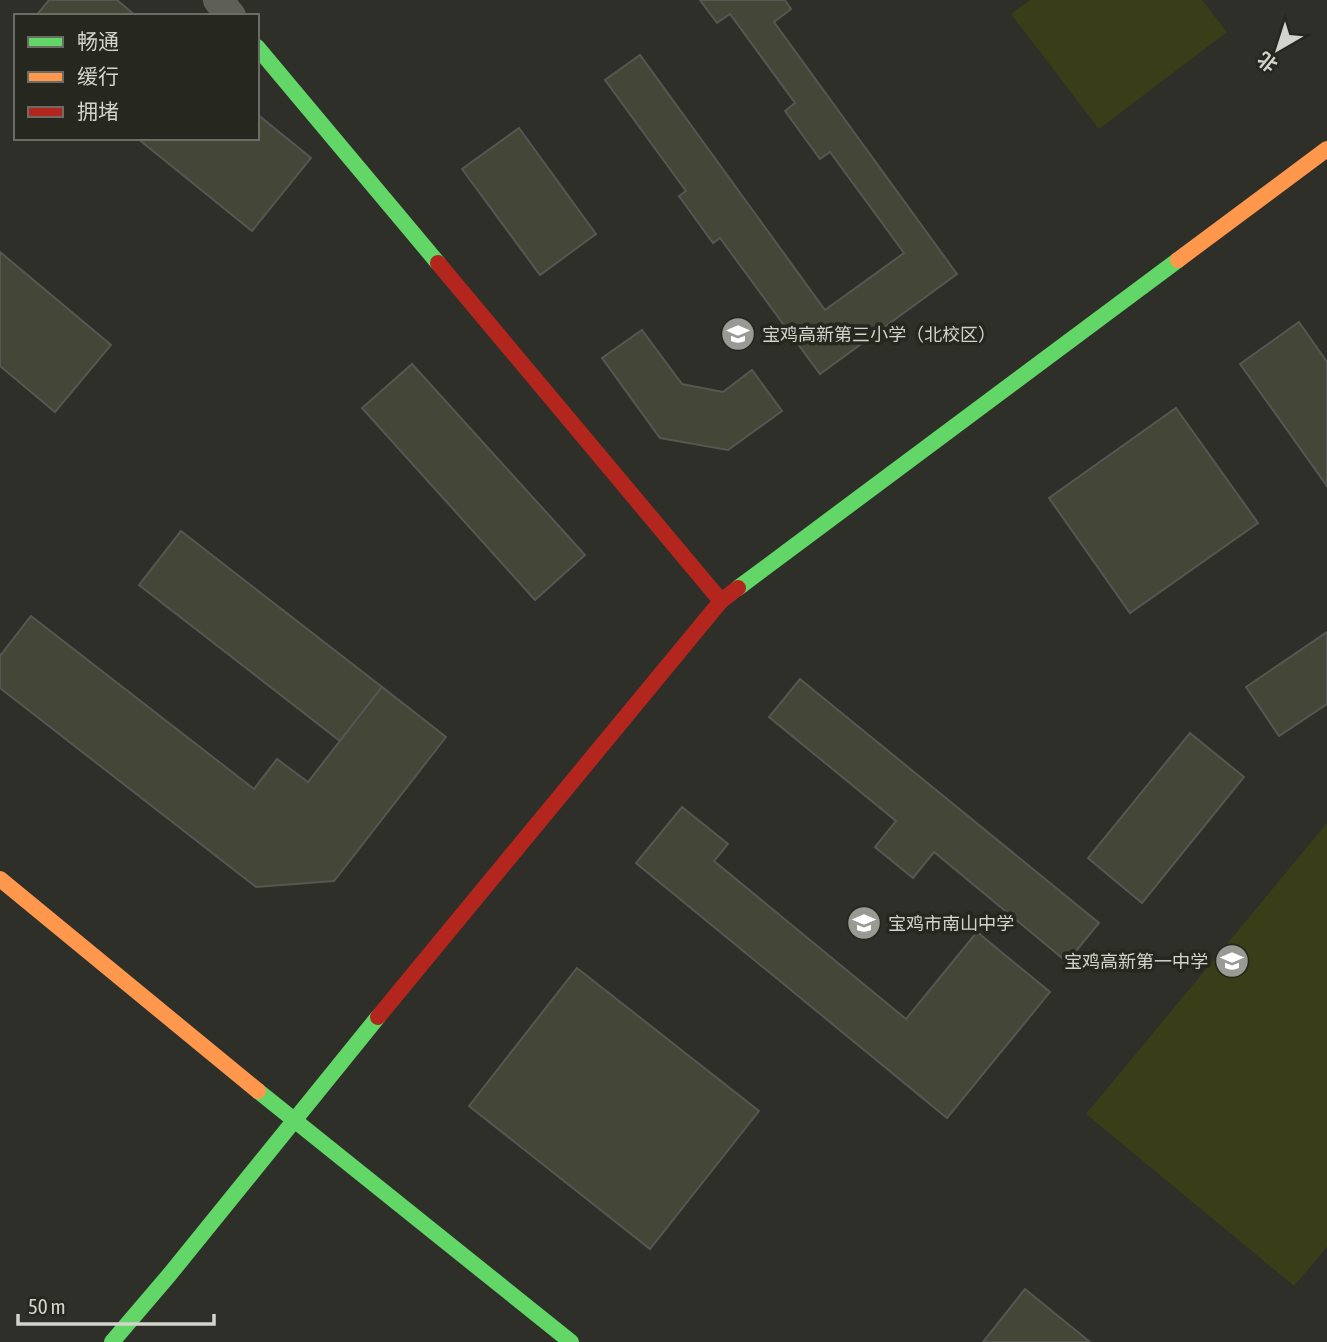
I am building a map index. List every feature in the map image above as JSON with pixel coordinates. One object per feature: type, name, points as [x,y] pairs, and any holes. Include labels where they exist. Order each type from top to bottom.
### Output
[{"type":"main road","points":[[259,49],[721,601]]},
{"type":"main road","points":[[111,1342],[170,1274],[293,1120],[721,601],[1327,149]]},
{"type":"main road","points":[[0,879],[293,1120],[571,1342]]},
{"type":"street","points":[[218,0],[229,14]]},
{"type":"green space","points":[[1030,0],[1202,0],[1227,32],[1099,129],[1011,14]]},
{"type":"green space","points":[[1327,823],[1327,1247],[1294,1286],[1086,1114]]},
{"type":"building","points":[[49,0],[117,0],[134,14],[38,14]]},
{"type":"building","points":[[700,0],[785,0],[791,9],[774,22],[957,274],[820,374],[720,238],[713,243],[679,196],[686,191],[605,80],[640,55],[825,310],[904,253],[830,152],[820,159],[785,111],[795,103],[730,14],[717,23]]},
{"type":"building","points":[[259,116],[311,158],[252,231],[139,140],[259,140]]},
{"type":"building","points":[[519,128],[596,234],[540,275],[462,169]]},
{"type":"building","points":[[0,252],[111,345],[55,412],[0,366]]},
{"type":"building","points":[[1299,322],[1327,362],[1327,486],[1240,364]]},
{"type":"building","points":[[642,330],[682,384],[723,392],[752,370],[782,411],[728,450],[660,438],[602,358]]},
{"type":"building","points":[[412,364],[585,555],[535,600],[362,408]]},
{"type":"building","points":[[1176,408],[1258,523],[1130,613],[1049,498]]},
{"type":"building","points":[[181,531],[382,687],[340,741],[139,585]]},
{"type":"building","points":[[31,616],[254,789],[277,759],[308,782],[382,687],[446,737],[334,881],[256,887],[0,688],[0,656]]},
{"type":"building","points":[[1327,632],[1327,704],[1279,736],[1246,687]]},
{"type":"building","points":[[800,679],[1099,923],[1067,962],[934,852],[913,878],[875,847],[896,821],[769,717]]},
{"type":"building","points":[[1190,733],[1244,777],[1142,903],[1088,858]]},
{"type":"building","points":[[682,807],[728,844],[714,861],[906,1019],[977,932],[1050,992],[947,1118],[636,863]]},
{"type":"building","points":[[577,968],[759,1111],[650,1249],[469,1106]]},
{"type":"building","points":[[1025,1289],[1090,1342],[983,1342]]},
{"type":"traffic: fast","points":[[259,49],[438,263]]},
{"type":"traffic: fast","points":[[738,588],[1178,260]]},
{"type":"traffic: fast","points":[[112,1342],[378,1017]]},
{"type":"traffic: fast","points":[[258,1091],[571,1342]]},
{"type":"traffic: slow","points":[[1178,260],[1327,149]]},
{"type":"traffic: slow","points":[[0,879],[258,1091]]},
{"type":"traffic: jam","points":[[438,263],[721,601]]},
{"type":"traffic: jam","points":[[378,1017],[721,601],[738,588]]},
{"type":"place","name":"宝鸡高新第三小学（北校区）","points":[[738,334]]},
{"type":"place","name":"宝鸡市南山中学","points":[[864,923]]},
{"type":"place","name":"宝鸡高新第一中学","points":[[1232,961]]}]
